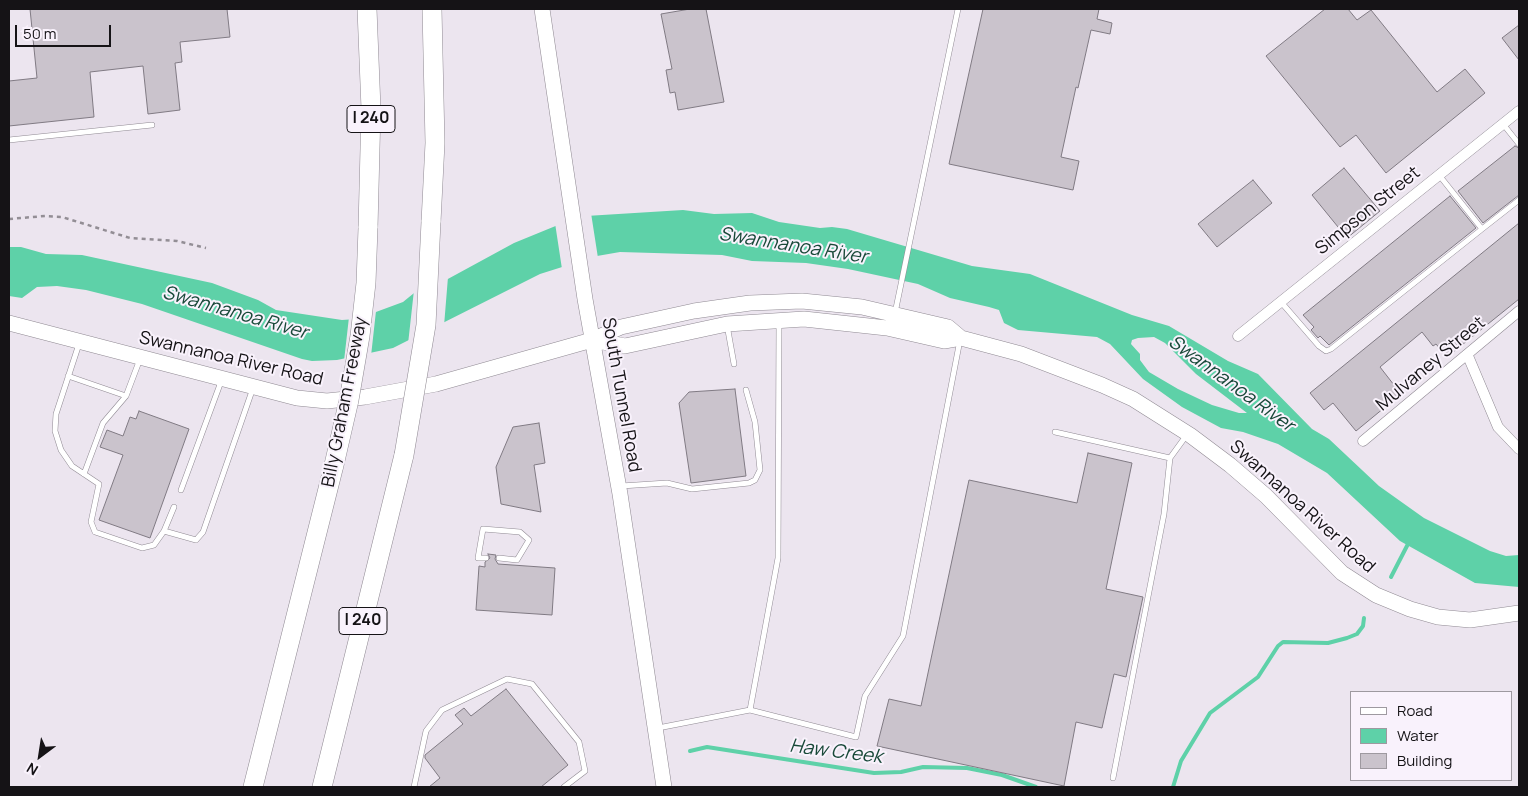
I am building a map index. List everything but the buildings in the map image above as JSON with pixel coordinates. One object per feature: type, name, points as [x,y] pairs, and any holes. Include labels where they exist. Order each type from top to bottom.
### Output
[{"type":"highway","name":"Billy Graham Freeway","points":[[253,787],[334,465],[360,336],[366,283],[371,109],[367,9]]},
{"type":"highway","name":"I 240","points":[[322,787],[404,455],[426,325],[435,143],[432,9]]},
{"type":"main road","name":"South Tunnel Road","points":[[542,9],[585,299],[618,486],[664,787]]},
{"type":"main road","name":"Swannanoa River Road","points":[[9,322],[297,398],[327,401],[365,397],[436,384],[592,340],[621,327],[694,311],[750,303],[784,301],[834,303],[894,313],[948,327],[960,338]]},
{"type":"main road","name":"Swannanoa River Road","points":[[592,340],[625,346],[727,324],[779,319],[864,324],[944,341],[960,338],[1022,354],[1133,399],[1188,433],[1230,464],[1266,496],[1342,573],[1376,595],[1438,617],[1470,620],[1519,613]]},
{"type":"street","name":"Simpson Street","points":[[1238,336],[1519,111]]},
{"type":"street","name":"Mulvaney Street","points":[[1364,442],[1519,311]]},
{"type":"street","points":[[1468,356],[1498,427],[1519,449]]},
{"type":"lane","points":[[894,313],[958,9]]},
{"type":"lane","points":[[1503,124],[1519,144]]},
{"type":"lane","points":[[9,140],[152,125]]},
{"type":"lane","points":[[1439,176],[1482,229]]},
{"type":"lane","points":[[1281,302],[1319,346],[1326,351],[1331,349],[1519,200]]},
{"type":"lane","points":[[750,710],[778,558],[779,319]]},
{"type":"lane","points":[[727,324],[734,364]]},
{"type":"lane","points":[[655,729],[750,710],[856,737],[866,696],[903,636],[960,338]]},
{"type":"lane","points":[[80,341],[56,414],[55,432],[61,450],[72,466],[99,484],[91,522],[95,532],[142,548],[154,545],[164,531],[174,507]]},
{"type":"lane","points":[[84,474],[103,423],[126,396],[140,357]]},
{"type":"lane","points":[[68,376],[126,396]]},
{"type":"lane","points":[[181,490],[222,379]]},
{"type":"lane","points":[[164,531],[196,540],[203,532],[254,387]]},
{"type":"lane","points":[[618,486],[667,483],[692,489],[749,483],[755,480],[760,470],[755,422],[746,390]]},
{"type":"lane","points":[[1055,432],[1170,458]]},
{"type":"lane","points":[[1113,778],[1164,514],[1170,458],[1188,433]]},
{"type":"lane","points":[[486,558],[478,558],[483,529],[520,532],[529,540],[517,560],[499,558]]},
{"type":"lane","points":[[414,787],[426,732],[442,710],[507,679],[532,684],[579,742],[585,771],[564,787]]},
{"type":"path","points":[[9,218],[62,217],[130,238],[177,241],[206,248]]},
{"type":"water","name":"Swannanoa River","points":[[683,210],[714,214],[752,213],[779,222],[820,228],[847,229],[972,266],[1030,274],[1132,315],[1169,326],[1228,361],[1258,374],[1312,429],[1329,439],[1379,486],[1424,518],[1490,551],[1506,556],[1519,555],[1519,587],[1475,583],[1400,541],[1327,473],[1278,444],[1243,432],[1221,428],[1182,407],[1143,379],[1110,344],[1097,337],[1018,330],[1004,323],[999,310],[950,298],[918,284],[848,269],[806,263],[752,261],[722,255],[620,252],[597,256],[540,274],[393,348],[337,360],[312,361],[142,304],[86,290],[57,286],[37,287],[22,298],[9,296],[9,247],[21,247],[46,254],[82,255],[212,283],[258,300],[276,310],[342,320],[357,319],[403,302],[419,289],[446,280],[514,243],[586,216]],"holes":[[[1154,337],[1165,343],[1196,374],[1247,413],[1239,413],[1212,405],[1178,389],[1149,372],[1140,360],[1140,354],[1131,344],[1132,340],[1138,338]]]},
{"type":"pier","points":[[591,213],[598,258],[562,269],[555,223]]},
{"type":"pier","points":[[448,277],[444,326],[408,344],[414,290]]},
{"type":"pier","points":[[376,311],[371,356],[344,361],[349,317]]},
{"type":"waterway","name":"Haw Creek","points":[[1391,577],[1409,542]]},
{"type":"waterway","name":"Haw Creek","points":[[1173,787],[1181,761],[1210,713],[1258,677],[1278,646],[1283,642],[1328,643],[1347,638],[1357,634],[1363,626],[1364,618]]},
{"type":"waterway","name":"Haw Creek","points":[[690,751],[707,747],[874,773],[901,772],[923,767],[967,768],[1002,775],[1036,787]]}]
